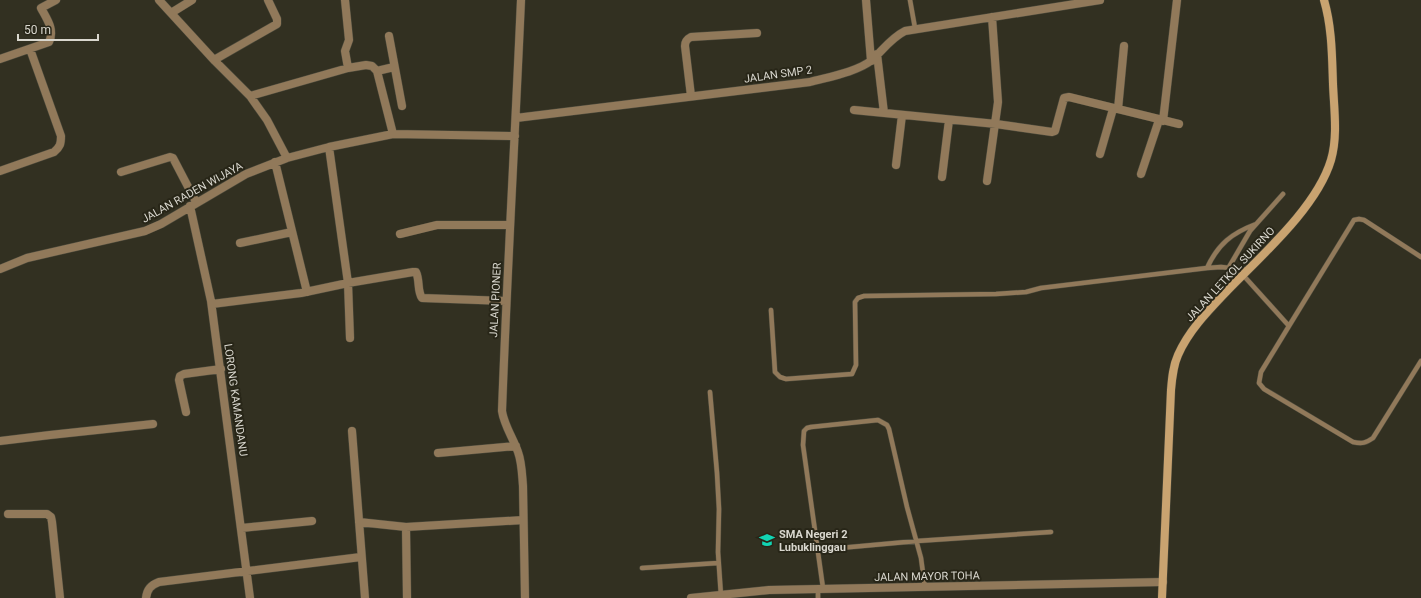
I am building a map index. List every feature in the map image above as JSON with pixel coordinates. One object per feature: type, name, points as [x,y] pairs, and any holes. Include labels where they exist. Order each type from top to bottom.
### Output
[{"type":"main road","name":"JALAN LETKOL SUKIRNO","points":[[1162,598],[1171,390],[1174,366],[1178,355],[1196,326],[1208,311],[1301,212],[1317,190],[1331,159],[1334,144],[1332,47],[1324,0]]},
{"type":"street","points":[[0,59],[49,42],[52,31],[40,4],[56,0]]},
{"type":"street","points":[[159,0],[214,60],[250,96],[267,120],[287,158]]},
{"type":"street","points":[[171,13],[192,0]]},
{"type":"street","points":[[214,60],[277,24],[277,19],[268,0]]},
{"type":"street","points":[[345,0],[348,40],[345,51],[348,68]]},
{"type":"street","name":"JALAN PIONER","points":[[520,0],[502,411],[504,421],[516,446],[522,469],[525,598]]},
{"type":"street","points":[[866,0],[874,58],[884,113]]},
{"type":"street","name":"JALAN SMP 2","points":[[516,118],[810,82],[854,69],[874,58],[898,34],[915,28],[1100,0]]},
{"type":"street","points":[[1141,174],[1161,120],[1177,0]]},
{"type":"street","points":[[987,182],[998,102],[992,17]]},
{"type":"street","points":[[691,96],[685,42],[691,36],[757,33]]},
{"type":"street","points":[[389,36],[402,106]]},
{"type":"street","points":[[1100,154],[1115,109],[1124,46]]},
{"type":"street","points":[[0,171],[54,152],[60,147],[61,143],[61,136],[30,49]]},
{"type":"street","points":[[250,96],[348,68],[366,65],[372,66],[377,72],[393,134]]},
{"type":"street","points":[[377,72],[394,67]]},
{"type":"street","points":[[854,110],[996,124],[1052,132],[1055,131],[1064,98],[1069,97],[1179,124]]},
{"type":"street","points":[[896,165],[902,115]]},
{"type":"street","points":[[942,177],[949,120]]},
{"type":"street","name":"JALAN RADEN WIJAYA","points":[[0,269],[27,258],[145,231],[162,224],[193,204],[246,174],[287,158],[329,147],[393,134],[515,136]]},
{"type":"street","points":[[329,147],[348,283],[350,338]]},
{"type":"street","name":"LORONG KAMANDANU","points":[[121,172],[170,157],[173,158],[193,204],[212,304],[250,598]]},
{"type":"street","points":[[275,162],[307,292]]},
{"type":"street","points":[[400,234],[437,226],[510,226]]},
{"type":"street","points":[[240,243],[292,232]]},
{"type":"street","points":[[212,304],[307,292],[412,272],[416,272],[418,276],[420,295],[422,298],[506,301]]},
{"type":"street","points":[[186,412],[179,380],[180,376],[184,374],[221,369]]},
{"type":"street","points":[[0,441],[153,424]]},
{"type":"street","points":[[352,431],[364,598]]},
{"type":"street","points":[[438,453],[516,446]]},
{"type":"street","points":[[8,514],[47,514],[51,517],[60,598]]},
{"type":"street","points":[[242,528],[312,520]]},
{"type":"street","points":[[359,522],[406,526],[523,520]]},
{"type":"street","points":[[406,526],[407,598]]},
{"type":"street","points":[[146,598],[149,588],[153,584],[159,582],[361,557]]},
{"type":"street","name":"JALAN MAYOR TOHA","points":[[691,598],[769,590],[820,588],[925,588],[1163,582]]},
{"type":"lane","points":[[910,0],[915,28]]},
{"type":"lane","points":[[1229,267],[1250,231],[1283,194]]},
{"type":"lane","points":[[1421,257],[1364,220],[1354,220],[1261,372],[1259,383],[1264,389],[1353,442],[1360,444],[1367,443],[1373,438],[1421,361]]},
{"type":"lane","points":[[1208,268],[1218,248],[1246,227],[1257,223]]},
{"type":"lane","points":[[771,310],[775,372],[786,380],[852,374],[856,365],[855,302],[858,298],[864,296],[996,294],[1026,292],[1041,288],[1208,268],[1229,267],[1246,272],[1289,326]]},
{"type":"lane","points":[[710,392],[718,487],[718,563],[721,596]]},
{"type":"lane","points":[[818,598],[820,588],[818,550],[802,435],[807,428],[811,427],[878,420],[884,423],[889,429],[907,507],[922,558],[925,588]]},
{"type":"lane","points":[[818,550],[917,541],[1051,532]]},
{"type":"lane","points":[[642,568],[718,563]]},
{"type":"place","name":"SMA Negeri 2 Lubuklinggau","points":[[767,540]]}]
